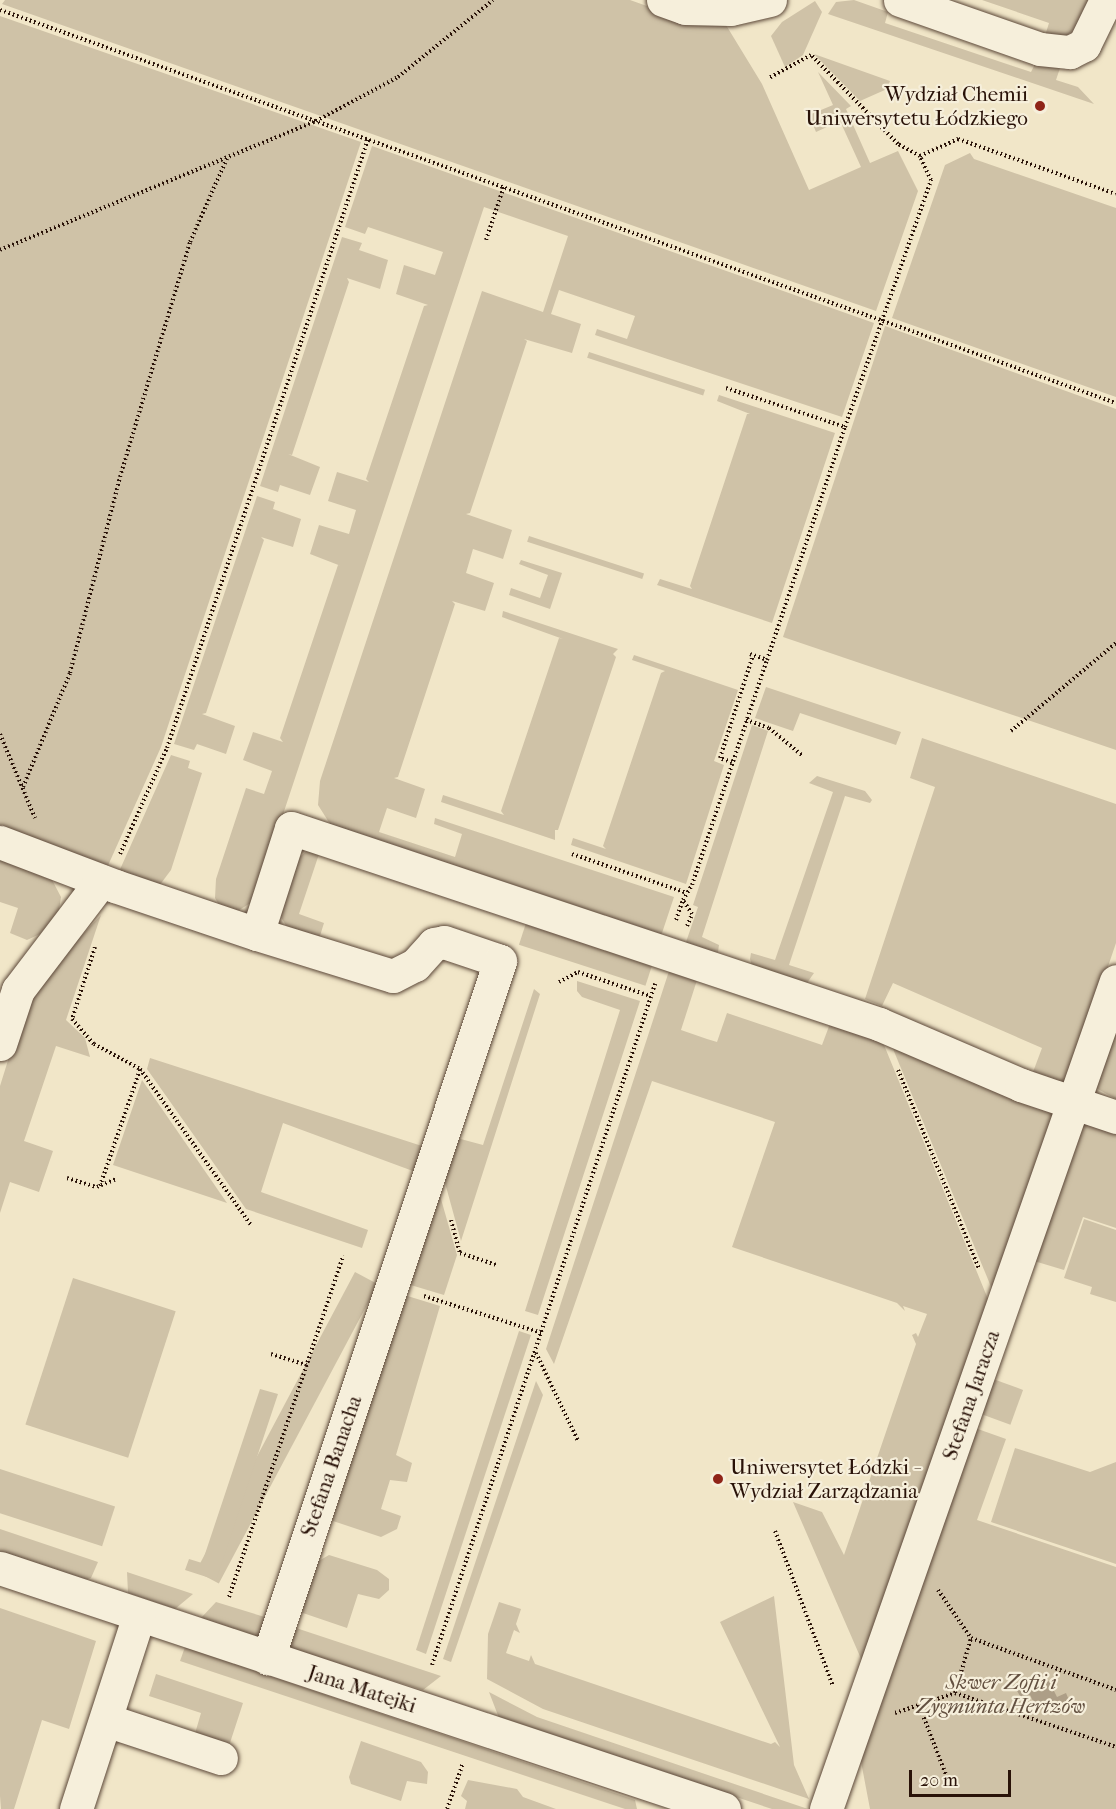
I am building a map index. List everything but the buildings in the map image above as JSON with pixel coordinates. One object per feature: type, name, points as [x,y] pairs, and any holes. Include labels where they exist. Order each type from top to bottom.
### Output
[{"type":"street","points":[[663,0],[686,8],[731,9],[770,0]]},
{"type":"street","points":[[900,0],[1040,49],[1070,52],[1084,45],[1106,0]]},
{"type":"street","points":[[0,842],[102,881],[257,933],[291,828],[879,1024],[1021,1085],[1116,1117]]},
{"type":"street","points":[[0,1044],[18,990],[102,881]]},
{"type":"street","name":"Stefana Banacha","points":[[257,933],[393,976],[415,965],[434,944],[444,942],[500,961],[435,1165],[396,1274],[268,1658]]},
{"type":"street","name":"Stefana Jaracza","points":[[826,1809],[1116,981]]},
{"type":"street","name":"Jana Matejki","points":[[0,1568],[724,1809]]},
{"type":"street","points":[[76,1809],[139,1615]]},
{"type":"street","points":[[106,1720],[221,1758]]},
{"type":"path","points":[[0,250],[316,121],[398,77],[493,0]]},
{"type":"path","points":[[0,10],[1116,402]]},
{"type":"path","points":[[432,1665],[665,952],[681,944],[692,914],[683,900],[931,180],[920,156],[898,144],[811,56],[769,78]]},
{"type":"path","points":[[102,881],[112,872],[167,748],[368,139]]},
{"type":"path","points":[[920,156],[958,139],[1116,194]]},
{"type":"path","points":[[23,787],[70,673],[120,477],[190,242],[227,158]]},
{"type":"path","points":[[486,240],[504,186]]},
{"type":"path","points":[[726,388],[845,428]]},
{"type":"path","points":[[1011,731],[1116,643]]},
{"type":"path","points":[[732,762],[720,758],[752,654],[767,660]]},
{"type":"path","points":[[746,720],[769,728],[803,756]]},
{"type":"path","points":[[0,734],[51,861]]},
{"type":"path","points":[[572,854],[687,893]]},
{"type":"path","points":[[97,942],[72,1020],[107,1053],[140,1069],[251,1225]]},
{"type":"path","points":[[559,982],[578,972],[650,996]]},
{"type":"path","points":[[879,1024],[999,1316]]},
{"type":"path","points":[[100,1186],[140,1069]]},
{"type":"path","points":[[435,1165],[460,1253],[497,1265]]},
{"type":"path","points":[[67,1179],[100,1186],[116,1179]]},
{"type":"path","points":[[229,1597],[343,1256]]},
{"type":"path","points":[[442,1301],[542,1333]]},
{"type":"path","points":[[535,1353],[578,1442]]},
{"type":"path","points":[[271,1354],[306,1365]]},
{"type":"path","points":[[775,1531],[854,1731],[955,1693],[1116,1747]]},
{"type":"path","points":[[915,1557],[971,1638],[1116,1690]]},
{"type":"path","points":[[955,1693],[971,1638]]},
{"type":"path","points":[[919,1705],[948,1780]]},
{"type":"path","points":[[447,1809],[463,1763]]},
{"type":"green space","points":[[5,0],[630,0],[689,21],[726,25],[762,84],[809,190],[861,167],[840,121],[816,132],[809,115],[833,105],[818,72],[851,106],[846,109],[870,163],[898,151],[918,191],[876,311],[2,4]]},
{"type":"green space","points":[[854,0],[888,12],[885,23],[1031,72],[1037,60],[1060,68],[1056,80],[1078,87],[1094,104],[828,14],[836,2]]},
{"type":"green space","points":[[982,0],[1093,0],[1077,27],[1065,37],[1044,39],[1049,23]]},
{"type":"green space","points":[[815,1],[822,12],[803,55],[785,67],[771,36],[782,22]]},
{"type":"green space","points":[[0,16],[361,142],[161,747],[106,870],[0,830]]},
{"type":"green space","points":[[814,54],[890,81],[887,89],[860,101]]},
{"type":"green space","points":[[372,146],[874,323],[842,417],[595,335],[597,329],[627,339],[635,316],[559,290],[551,314],[581,324],[572,353],[524,339],[527,341],[470,513],[466,514],[512,530],[503,559],[473,549],[466,573],[494,583],[485,611],[452,601],[455,604],[398,777],[394,778],[425,789],[416,818],[387,808],[379,832],[455,857],[462,834],[434,824],[435,818],[674,897],[661,936],[330,824],[318,805],[320,781],[482,291],[543,312],[568,236],[484,207],[258,890],[252,902],[236,912],[219,905],[215,898],[216,879],[246,788],[264,794],[272,771],[243,760],[253,732],[283,742],[280,738],[338,565],[341,566],[310,554],[319,525],[349,534],[356,510],[328,501],[337,472],[369,482],[366,479],[424,306],[428,305],[396,294],[404,265],[435,275],[443,252],[368,227],[365,234],[345,227]]},
{"type":"green space","points":[[970,153],[974,159],[1116,208],[1116,397],[892,318],[945,165]]},
{"type":"green space","points":[[342,237],[362,243],[359,250],[388,260],[380,289],[347,278],[349,282],[292,455],[288,454],[320,467],[310,495],[280,485],[278,492],[260,486]]},
{"type":"green space","points":[[885,326],[1116,409],[1116,750],[783,637]]},
{"type":"green space","points":[[589,352],[705,390],[703,395],[587,358]]},
{"type":"green space","points":[[719,395],[835,433],[772,623],[657,585],[660,579],[692,589],[690,586],[747,414],[750,414],[717,401]]},
{"type":"green space","points":[[257,496],[275,502],[273,509],[301,519],[293,547],[261,537],[264,540],[206,713],[202,714],[235,726],[226,754],[197,744],[194,750],[174,744]]},
{"type":"green space","points":[[529,536],[644,573],[642,579],[527,542]]},
{"type":"green space","points":[[521,560],[562,573],[550,609],[509,595],[511,588],[540,598],[548,575],[519,564]]},
{"type":"green space","points":[[503,611],[618,649],[613,654],[616,657],[558,830],[555,830],[555,840],[441,802],[443,795],[504,815],[501,811],[559,638],[563,639],[502,617]]},
{"type":"green space","points":[[634,655],[738,690],[714,761],[724,765],[686,884],[571,845],[573,838],[606,849],[603,846],[661,673],[665,671],[632,660]]},
{"type":"green space","points":[[766,687],[901,732],[896,745],[800,713],[793,731],[755,718]]},
{"type":"green space","points":[[752,725],[768,731],[702,937],[719,945],[718,952],[711,953],[685,945],[698,907],[693,905]]},
{"type":"green space","points":[[922,738],[1116,804],[1116,943],[1068,1084],[1033,1072],[1042,1048],[893,983],[882,1006],[865,999],[935,787],[910,778]]},
{"type":"green space","points":[[171,755],[190,761],[188,768],[202,773],[171,870],[159,886],[118,874]]},
{"type":"green space","points":[[817,776],[865,791],[872,800],[870,803],[845,796],[789,965],[814,973],[807,983],[752,966],[750,959],[751,953],[775,960],[833,792],[809,783]]},
{"type":"green space","points":[[307,851],[320,851],[299,914],[324,923],[319,939],[287,927],[279,914],[297,859]]},
{"type":"green space","points":[[0,854],[50,876],[61,897],[59,910],[40,934],[27,940],[10,933],[18,908],[0,902]]},
{"type":"green space","points":[[101,915],[66,1020],[85,1038],[90,1057],[56,1046],[24,1141],[53,1151],[39,1192],[10,1182],[0,1213],[0,1086],[30,990]]},
{"type":"green space","points":[[527,920],[653,961],[645,986],[519,945]]},
{"type":"green space","points":[[670,968],[698,977],[681,1030],[707,1039],[717,1042],[727,1013],[822,1045],[831,1021],[882,1040],[990,1304],[862,1661],[793,1502],[822,1512],[844,1555],[916,1344],[912,1335],[916,1333],[918,1337],[927,1314],[903,1306],[905,1311],[897,1303],[732,1247],[775,1122],[652,1081],[554,1364],[546,1349]]},
{"type":"green space","points":[[577,981],[640,1001],[538,1315],[525,1311],[620,1010],[582,997],[577,991]]},
{"type":"green space","points":[[534,989],[540,994],[461,1241],[442,1172],[457,1138],[483,1145]]},
{"type":"green space","points":[[1116,1026],[1116,1099],[1094,1087]]},
{"type":"green space","points":[[891,1044],[1058,1115],[994,1294]]},
{"type":"green space","points":[[150,1058],[422,1146],[421,1174],[283,1123],[261,1192],[368,1230],[362,1248],[246,1209],[147,1069]]},
{"type":"green space","points":[[142,1080],[227,1203],[113,1165]]},
{"type":"green space","points":[[1083,1123],[1116,1134],[1116,1228],[1083,1217],[1064,1270],[1034,1261]]},
{"type":"green space","points":[[437,1185],[457,1255],[444,1295],[404,1283]]},
{"type":"green space","points":[[1084,1219],[1116,1230],[1116,1302],[1090,1294],[1092,1287],[1064,1278]]},
{"type":"green space","points":[[355,1272],[378,1284],[219,1584],[196,1571]]},
{"type":"green space","points":[[73,1278],[176,1311],[128,1458],[25,1424]]},
{"type":"green space","points":[[401,1294],[440,1306],[396,1455],[412,1463],[407,1482],[390,1480],[381,1509],[401,1516],[397,1529],[381,1537],[327,1519]]},
{"type":"green space","points":[[519,1331],[531,1335],[426,1654],[416,1650]]},
{"type":"green space","points":[[993,1379],[1023,1390],[1010,1425],[980,1414]]},
{"type":"green space","points":[[536,1381],[543,1395],[451,1662],[443,1659]]},
{"type":"green space","points":[[260,1389],[278,1394],[216,1580],[185,1570],[189,1559],[202,1563]]},
{"type":"green space","name":"Skwer Zofii i Zygmunta Hertzów","points":[[975,1428],[1006,1439],[977,1520],[1116,1567],[1116,1809],[870,1809],[859,1751]]},
{"type":"green space","points":[[1015,1448],[1090,1472],[1116,1462],[1116,1564],[991,1522]]},
{"type":"green space","points":[[0,1469],[115,1506],[102,1546],[0,1513]]},
{"type":"green space","points":[[0,1529],[98,1562],[91,1578],[85,1580],[0,1551]]},
{"type":"green space","points":[[329,1555],[377,1570],[389,1579],[389,1590],[379,1599],[358,1594],[347,1628],[300,1612],[317,1562]]},
{"type":"green space","points":[[127,1572],[193,1594],[175,1609],[128,1593]]},
{"type":"green space","points":[[774,1596],[794,1765],[809,1799],[543,1709],[487,1679],[488,1634],[499,1602],[521,1609],[516,1624],[520,1633],[514,1630],[506,1653],[529,1661],[531,1655],[535,1664],[771,1744],[775,1742],[780,1747],[720,1622]]},
{"type":"green space","points":[[216,1602],[271,1619],[261,1639],[201,1618]]},
{"type":"green space","points":[[0,1608],[96,1641],[69,1729],[42,1720],[14,1809],[1,1809],[0,1796]]},
{"type":"green space","points":[[290,1626],[441,1676],[423,1690],[289,1648],[286,1641]]},
{"type":"green space","points":[[185,1647],[635,1800],[637,1809],[625,1809],[180,1661]]},
{"type":"green space","points":[[156,1674],[243,1703],[228,1749],[194,1737],[201,1713],[149,1696]]},
{"type":"green space","points":[[489,1692],[537,1717],[808,1809],[772,1809],[499,1718]]},
{"type":"green space","points":[[361,1741],[421,1762],[428,1772],[427,1784],[407,1781],[401,1801],[351,1784],[349,1777]]},
{"type":"green space","points":[[468,1780],[517,1789],[523,1797],[556,1809],[465,1809],[467,1801],[461,1796]]},
{"type":"shaded area","points":[[1026,1681],[1032,1689],[1049,1681],[1057,1697],[1066,1693],[1071,1705],[1060,1711],[1055,1703],[1038,1711],[1030,1695],[1021,1698],[1015,1687]]},
{"type":"place","name":"Wydział Chemii Uniwersytetu Łódzkiego","points":[[1040,106]]},
{"type":"place","name":"Uniwersytet Łódzki - Wydział Zarządzania","points":[[718,1479]]}]
